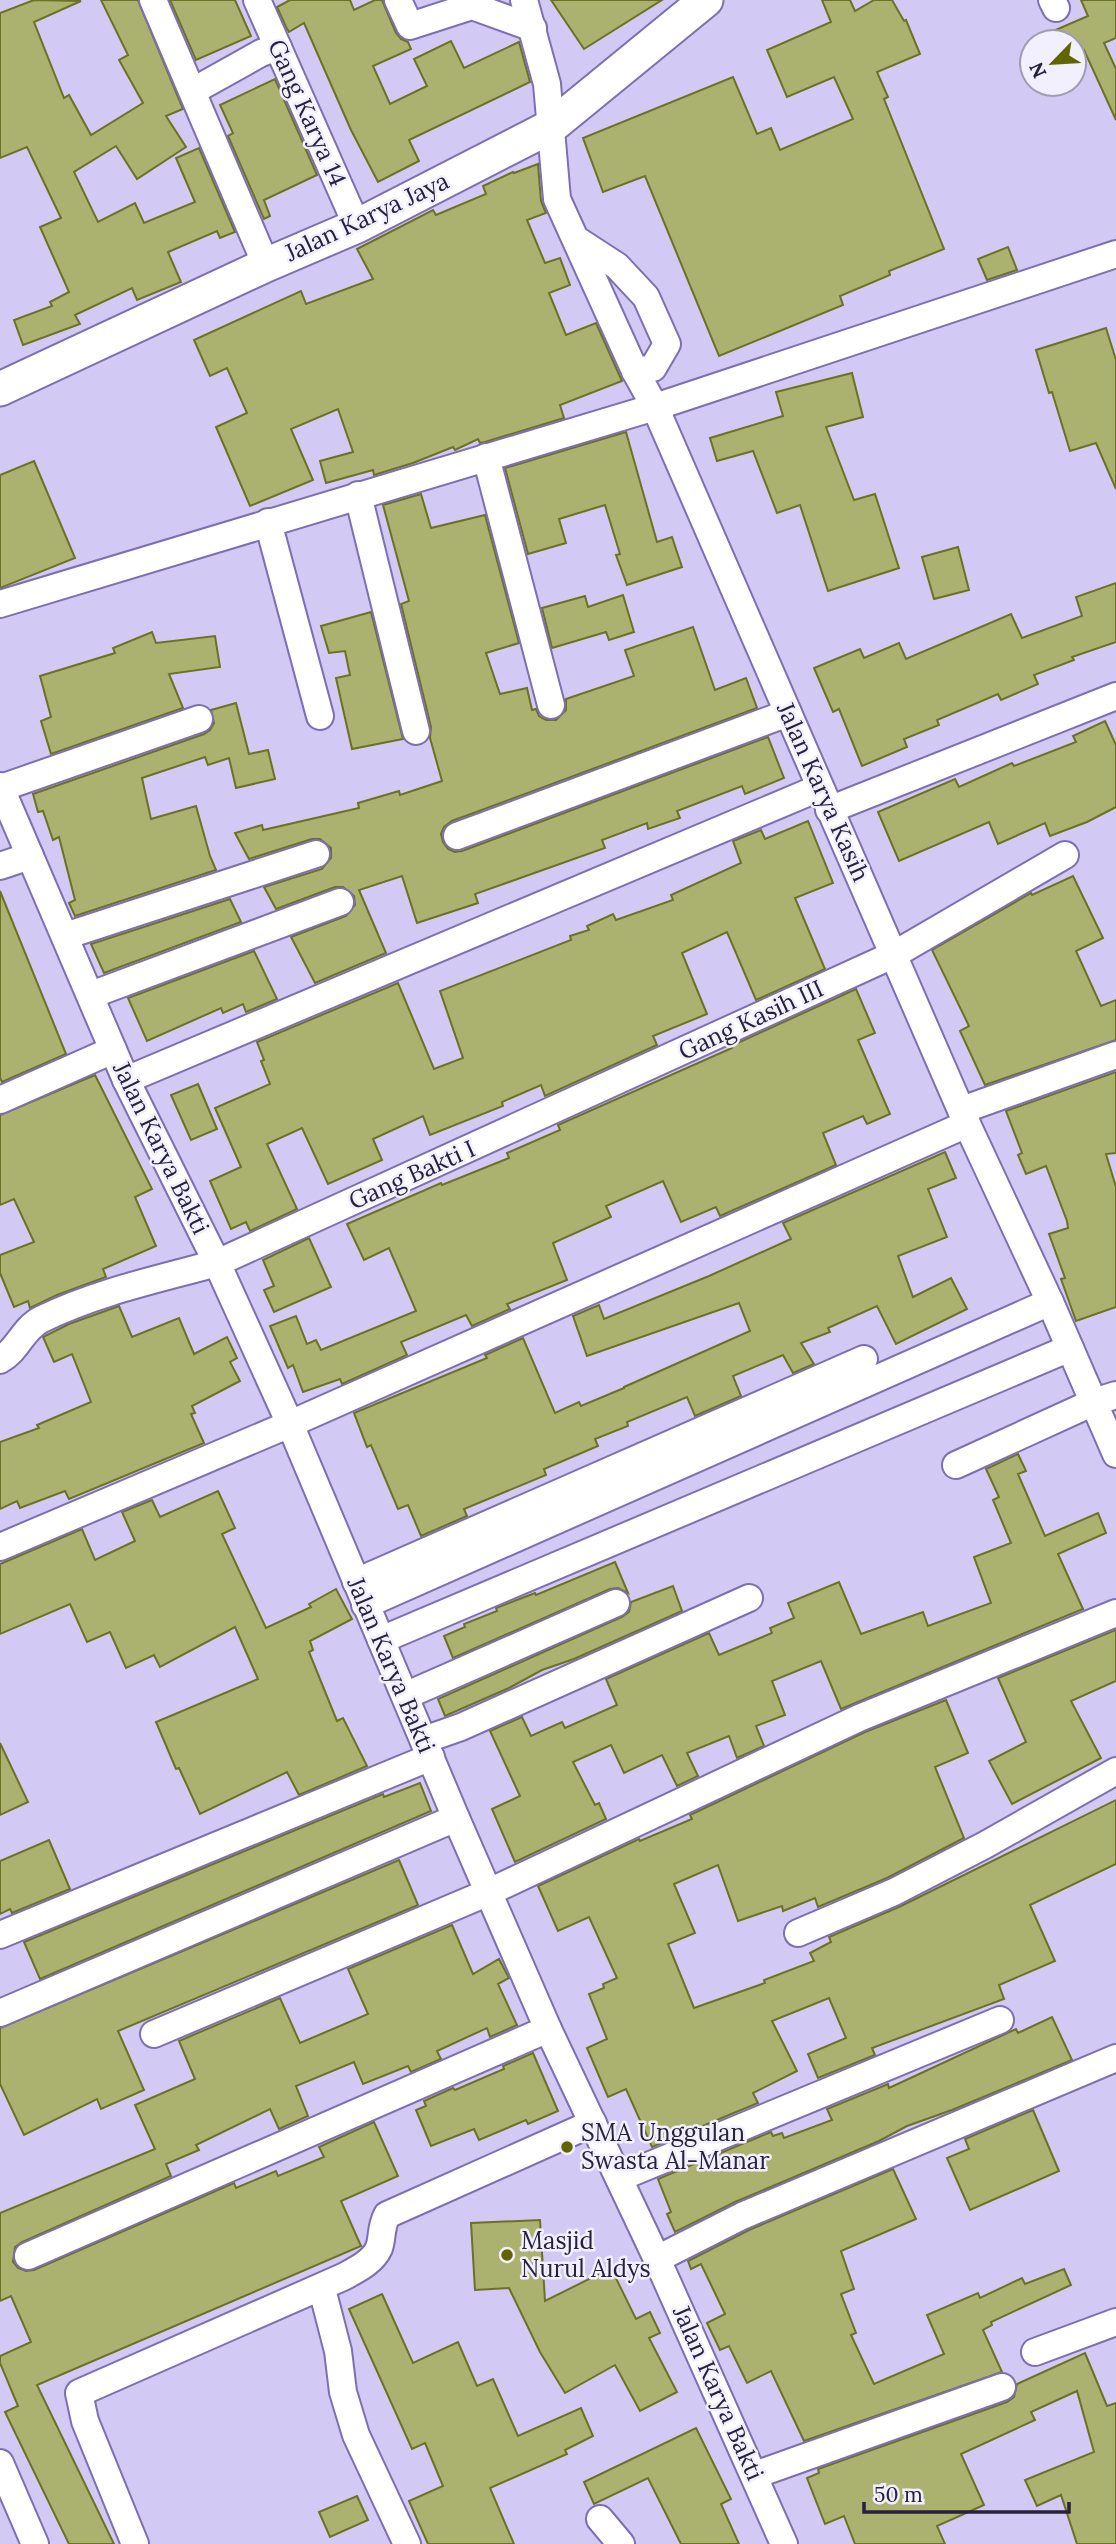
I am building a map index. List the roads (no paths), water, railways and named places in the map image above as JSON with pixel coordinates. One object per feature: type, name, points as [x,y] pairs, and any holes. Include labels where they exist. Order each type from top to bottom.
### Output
[{"type":"main road","name":"Jalan Karya Jaya","points":[[0,389],[356,226],[552,126],[706,0]]},
{"type":"street","points":[[153,0],[266,265]]},
{"type":"street","name":"Gang Karya 14","points":[[257,0],[356,226]]},
{"type":"street","points":[[398,0],[410,26],[471,3],[533,28]]},
{"type":"street","name":"Jalan Karya Kasih","points":[[524,0],[547,84],[557,199],[635,371],[655,407],[824,799],[1070,1348],[1105,1398],[1116,1454]]},
{"type":"street","points":[[192,91],[261,53],[278,47]]},
{"type":"street","points":[[577,240],[617,266],[646,297],[667,344],[653,368],[635,371]]},
{"type":"street","points":[[0,604],[655,407],[1116,254]]},
{"type":"street","points":[[486,457],[551,705]]},
{"type":"street","points":[[358,495],[416,731]]},
{"type":"street","points":[[268,522],[320,716]]},
{"type":"street","points":[[126,1080],[824,799],[1116,696]]},
{"type":"street","points":[[457,836],[788,713]]},
{"type":"street","points":[[0,787],[199,719]]},
{"type":"street","name":"Jalan Karya Bakti","points":[[0,787],[126,1080],[218,1263],[290,1424],[548,2029],[755,2475],[779,2542]]},
{"type":"street","points":[[65,936],[316,854]]},
{"type":"street","name":"Gang Kasih III","points":[[607,1086],[895,954],[1065,855]]},
{"type":"street","points":[[0,866],[30,856]]},
{"type":"street","points":[[91,995],[340,902]]},
{"type":"street","points":[[0,1100],[113,1050]]},
{"type":"street","points":[[0,1547],[290,1424],[965,1117],[1116,1055]]},
{"type":"street","name":"Gang Bakti I","points":[[0,1360],[13,1351],[28,1329],[41,1319],[107,1294],[218,1263],[607,1086]]},
{"type":"street","points":[[360,1593],[1050,1302]]},
{"type":"street","points":[[381,1640],[1070,1348]]},
{"type":"street","points":[[360,1593],[864,1359]]},
{"type":"street","points":[[956,1465],[1105,1398]]},
{"type":"street","points":[[0,1935],[427,1749],[461,1727],[749,1598]]},
{"type":"street","points":[[405,1696],[616,1603]]},
{"type":"street","points":[[154,2034],[489,1892],[859,1718],[1116,1613]]},
{"type":"street","points":[[798,1933],[894,1892],[985,1845],[1116,1771]]},
{"type":"street","points":[[0,2013],[456,1818]]},
{"type":"street","points":[[619,2178],[1000,2020]]},
{"type":"street","points":[[28,2256],[548,2029]]},
{"type":"street","points":[[657,2259],[742,2216],[1116,2058]]},
{"type":"street","points":[[135,2544],[85,2421],[79,2393],[171,2351],[321,2289],[359,2269],[372,2257],[380,2247],[381,2227],[387,2215],[593,2123]]},
{"type":"street","points":[[321,2289],[338,2351],[343,2392],[356,2435],[407,2544]]},
{"type":"street","points":[[1035,2352],[1116,2322]]},
{"type":"street","points":[[755,2475],[1002,2387]]},
{"type":"street","points":[[0,2463],[36,2544]]},
{"type":"street","points":[[600,2519],[621,2544]]},
{"type":"place","name":"SMA Unggulan Swasta Al-Manar","points":[[567,2147]]},
{"type":"place","name":"Masjid Nurul Aldys","points":[[507,2255]]}]
